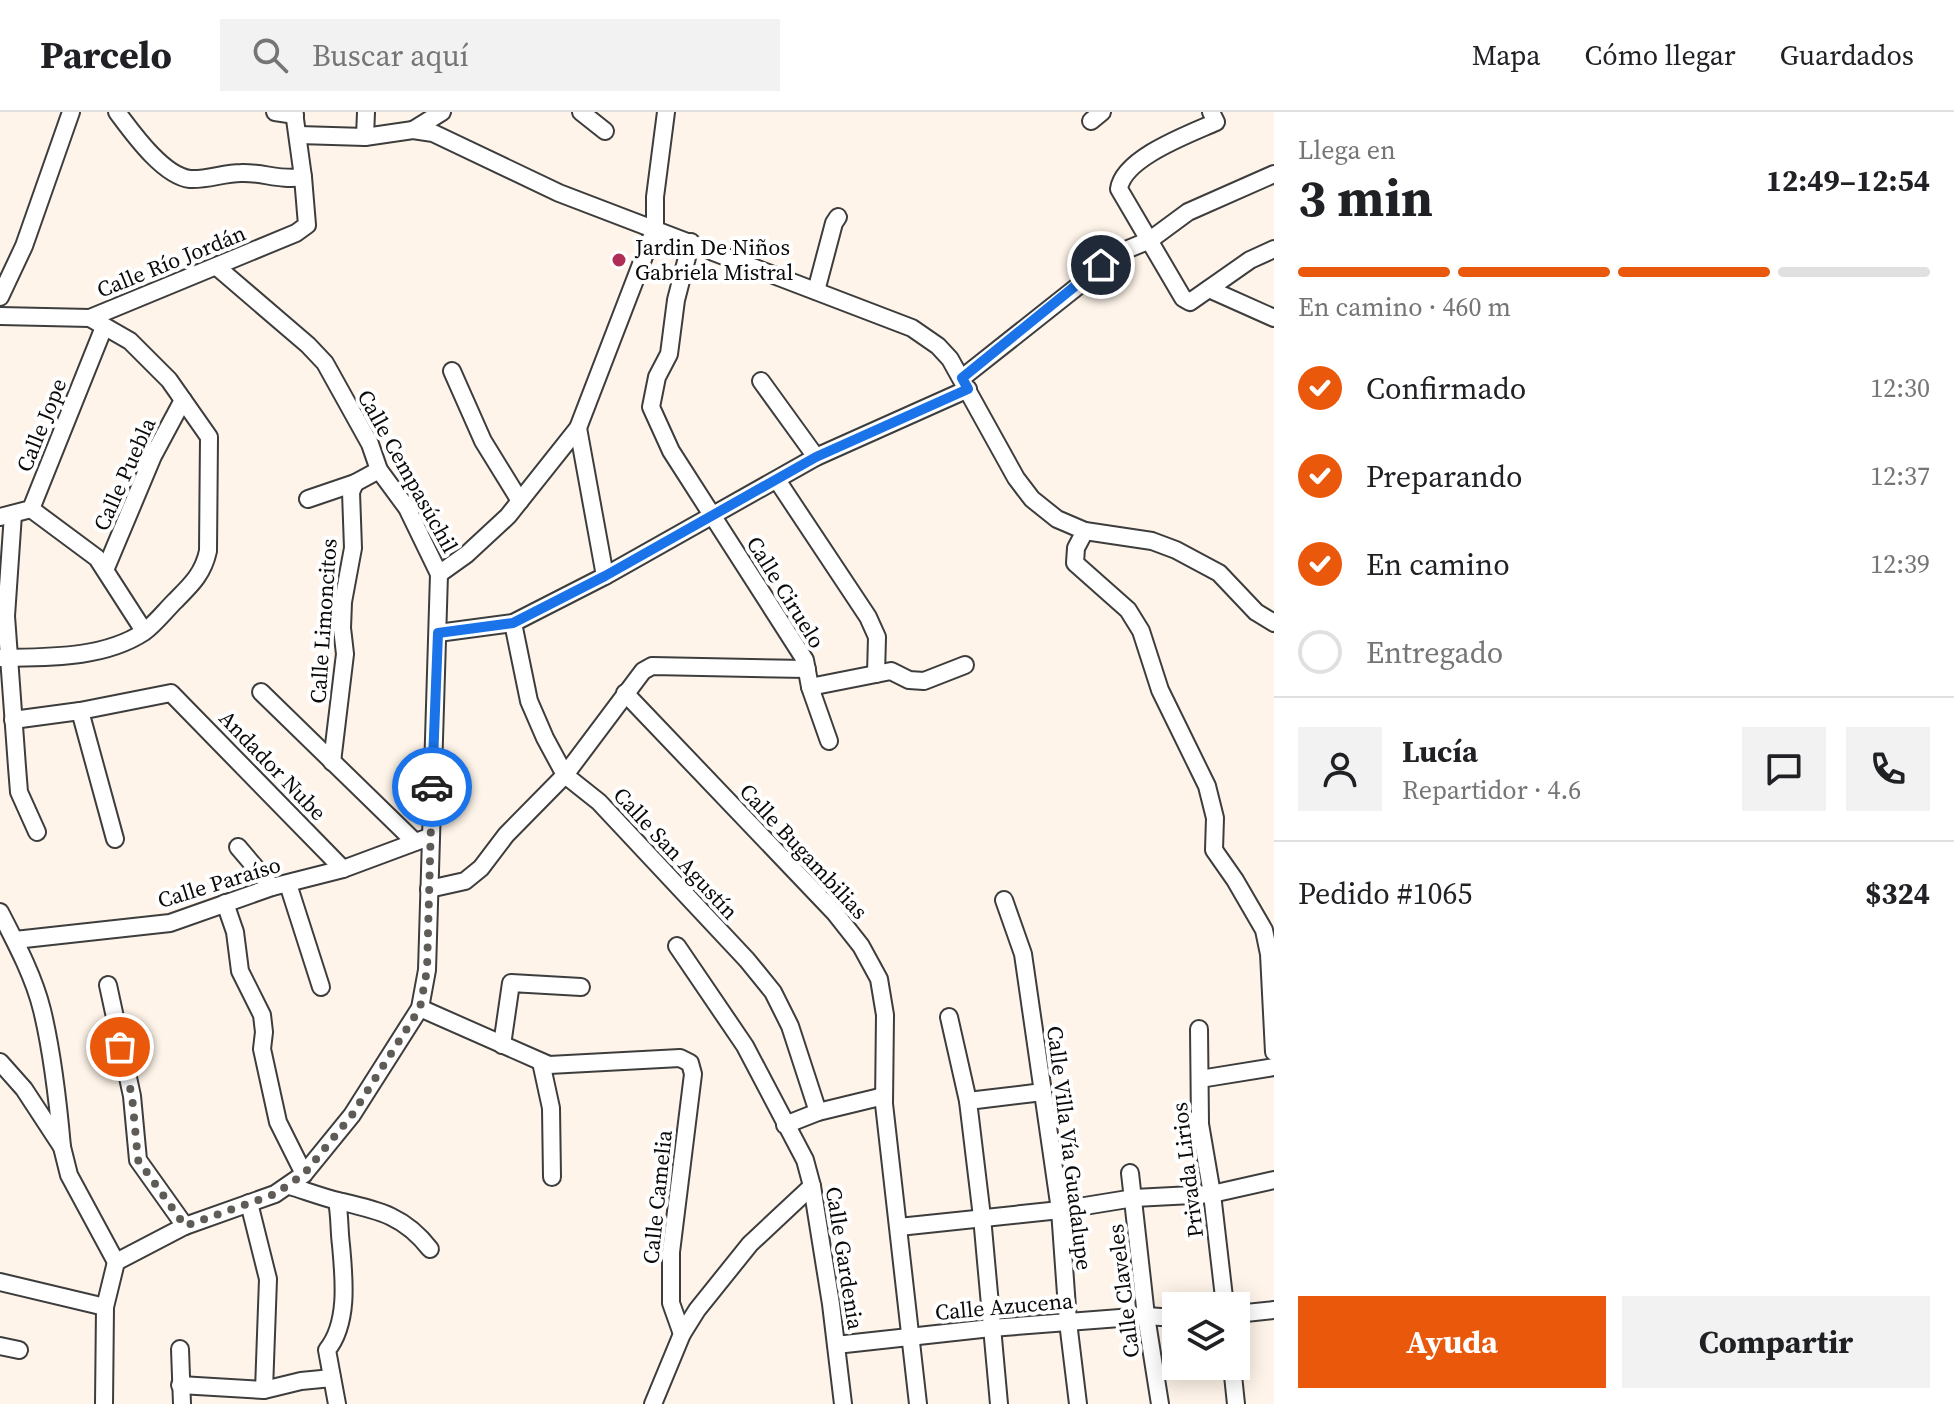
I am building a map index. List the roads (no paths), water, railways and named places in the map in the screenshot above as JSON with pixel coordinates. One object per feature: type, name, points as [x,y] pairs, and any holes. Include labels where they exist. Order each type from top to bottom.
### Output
[{"type":"street","points":[[0,297],[24,246],[71,112]]},
{"type":"street","points":[[117,112],[139,140],[173,174],[190,179],[244,172],[287,179],[303,177],[294,113],[275,112]]},
{"type":"street","points":[[365,137],[366,112]]},
{"type":"street","points":[[413,130],[442,112]]},
{"type":"street","points":[[581,112],[605,131]]},
{"type":"street","points":[[439,574],[486,538],[578,428],[655,228],[655,197],[666,112]]},
{"type":"street","points":[[1211,112],[1216,122],[1158,148],[1120,181],[1119,189],[1183,298],[1190,302],[1250,260],[1274,249]]},
{"type":"street","points":[[299,135],[365,137],[413,130],[433,133],[559,193],[912,328],[938,346],[950,359],[1016,478],[1032,499],[1057,519],[1085,531],[1152,541],[1176,550],[1219,573],[1256,612],[1274,623]]},
{"type":"street","points":[[438,633],[513,623],[605,576],[816,457],[965,384],[1101,265],[1121,252],[1150,240],[1188,212],[1274,174]]},
{"type":"street","name":"Calle Río Jordán","points":[[0,316],[97,322],[296,233],[307,225],[303,177]]},
{"type":"street","points":[[816,291],[838,217]]},
{"type":"street","name":"Calle Ciruelo","points":[[691,242],[676,300],[669,354],[657,377],[651,407],[671,451],[805,660],[810,687],[829,741]]},
{"type":"street","name":"Calle Cempasúchil","points":[[116,1262],[185,1226],[275,1194],[304,1174],[352,1115],[420,1008],[427,970],[429,889],[422,840],[438,633],[439,574],[407,508],[379,470],[370,444],[325,363],[217,267]]},
{"type":"street","points":[[1209,289],[1274,318]]},
{"type":"street","points":[[4,658],[59,657],[110,647],[144,631],[199,577],[205,564],[208,551],[209,437],[169,380],[130,341],[97,322]]},
{"type":"street","name":"Calle Jope","points":[[31,509],[97,322]]},
{"type":"street","points":[[452,371],[483,441],[520,501]]},
{"type":"street","points":[[761,381],[816,457]]},
{"type":"street","name":"Calle Puebla","points":[[106,568],[153,456],[183,400]]},
{"type":"street","points":[[578,428],[605,576]]},
{"type":"street","points":[[308,499],[355,483],[379,470]]},
{"type":"street","points":[[777,480],[868,617],[877,637],[876,674]]},
{"type":"street","name":"Calle Limoncitos","points":[[332,762],[345,654],[343,602],[353,548],[351,492],[355,483]]},
{"type":"street","points":[[31,509],[7,515],[4,658],[19,792],[37,832]]},
{"type":"street","name":"Calle Puebla","points":[[31,509],[97,558],[144,631]]},
{"type":"street","points":[[1085,531],[1076,548],[1075,563],[1128,610],[1141,631],[1160,690],[1207,786],[1215,818],[1214,850],[1264,930],[1269,954],[1274,1052]]},
{"type":"street","name":"Calle San Agustín","points":[[513,623],[529,701],[565,775],[599,802],[747,960],[773,992],[790,1026],[818,1112]]},
{"type":"street","points":[[810,687],[891,671],[909,680],[924,681],[965,665]]},
{"type":"street","points":[[429,889],[465,881],[481,868],[506,835],[565,775],[643,671],[652,666],[807,669]]},
{"type":"street","points":[[261,692],[332,762],[422,840]]},
{"type":"street","name":"Andador Nube","points":[[80,711],[171,693],[343,869]]},
{"type":"street","name":"Calle Bugambilias","points":[[625,693],[835,913],[861,946],[879,979],[885,1015],[884,1096],[918,1404]]},
{"type":"street","points":[[13,720],[80,711],[115,839]]},
{"type":"street","name":"Calle Paraíso","points":[[15,940],[170,923],[225,903],[343,869],[422,840]]},
{"type":"street","points":[[238,847],[280,886],[321,987]]},
{"type":"street","name":"Calle Villa Vía Guadalupe","points":[[1004,900],[1023,954],[1060,1210],[1078,1404]]},
{"type":"street","points":[[225,903],[235,932],[240,971],[262,1015],[262,1049],[278,1122],[304,1174]]},
{"type":"street","points":[[0,912],[15,940],[42,1009],[62,1147],[69,1175],[116,1262],[105,1307],[104,1404]]},
{"type":"street","name":"Calle Gardenia","points":[[677,946],[745,1046],[805,1160],[812,1186],[843,1404]]},
{"type":"street","points":[[502,1045],[511,983],[581,987]]},
{"type":"street","points":[[108,985],[132,1096],[138,1160],[185,1226]]},
{"type":"street","points":[[420,1008],[541,1062],[551,1108],[552,1177]]},
{"type":"street","points":[[949,1017],[968,1101],[999,1404]]},
{"type":"street","name":"Privada Lirios","points":[[1199,1029],[1200,1124],[1223,1292]]},
{"type":"street","name":"Calle Camelia","points":[[541,1062],[549,1065],[680,1058],[690,1063],[693,1074],[671,1252],[671,1303],[682,1334]]},
{"type":"street","points":[[0,1062],[24,1089],[62,1147]]},
{"type":"street","points":[[1200,1079],[1274,1067]]},
{"type":"street","points":[[968,1101],[1043,1092]]},
{"type":"street","points":[[785,1125],[818,1112],[884,1096]]},
{"type":"street","name":"Calle Claveles","points":[[1130,1173],[1146,1316],[1160,1404]]},
{"type":"street","points":[[899,1227],[1060,1210],[1134,1198],[1212,1194],[1274,1180]]},
{"type":"street","points":[[290,1186],[395,1217],[430,1249]]},
{"type":"street","points":[[653,1404],[682,1334],[697,1310],[750,1244],[812,1186]]},
{"type":"street","points":[[337,1201],[344,1265],[341,1324],[336,1340],[327,1350],[337,1404]]},
{"type":"street","points":[[249,1203],[268,1279],[264,1390]]},
{"type":"street","points":[[0,1282],[105,1307]]},
{"type":"street","points":[[1250,1313],[1274,1310]]},
{"type":"street","name":"Calle Azucena","points":[[836,1345],[991,1328],[1162,1317]]},
{"type":"street","points":[[0,1346],[19,1350]]},
{"type":"street","points":[[180,1349],[182,1404]]},
{"type":"street","points":[[180,1385],[264,1390],[301,1381],[332,1378]]},
{"type":"street","points":[[1233,1380],[1236,1404]]},
{"type":"place","name":"Jardin De Niños Gabriela Mistral","points":[[619,260]]}]
